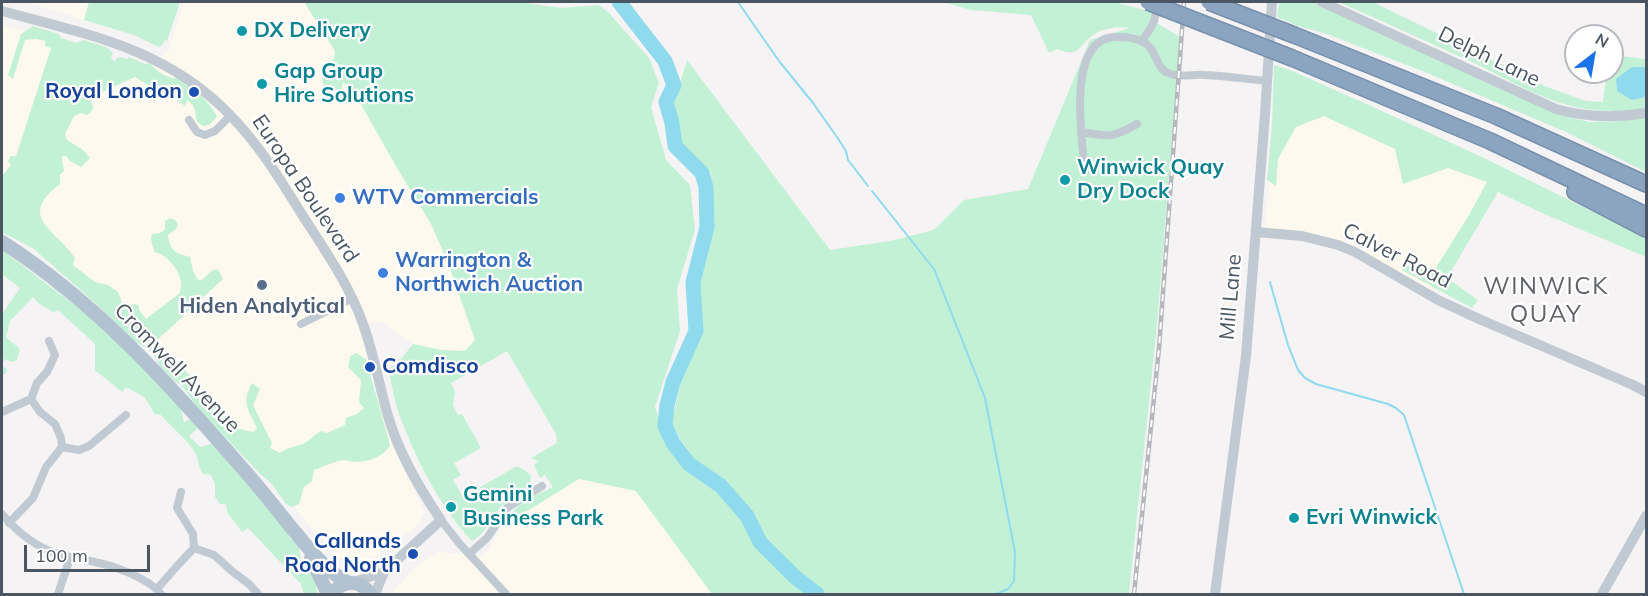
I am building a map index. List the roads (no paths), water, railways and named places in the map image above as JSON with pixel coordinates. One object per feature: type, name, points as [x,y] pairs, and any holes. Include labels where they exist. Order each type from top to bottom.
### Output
[{"type":"highway","points":[[1148,2],[1292,58],[1490,141],[1647,215]]},
{"type":"highway","points":[[1209,2],[1496,116],[1647,184]]},
{"type":"highway","points":[[1385,72],[1647,194]]},
{"type":"highway","points":[[1380,96],[1647,229]]},
{"type":"main road","name":"Cromwell Avenue","points":[[2,242],[69,291],[116,332],[203,423],[332,573],[350,583],[363,586],[370,594]]},
{"type":"main road","name":"Cromwell Avenue","points":[[304,542],[330,594]]},
{"type":"main road","points":[[330,594],[337,588],[350,583]]},
{"type":"street","points":[[1142,41],[1155,22],[1156,2]]},
{"type":"street","name":"Mill Lane","points":[[1215,594],[1246,356],[1272,2]]},
{"type":"street","name":"Delph Lane","points":[[1322,2],[1556,109],[1599,117],[1647,113]]},
{"type":"street","name":"Europa Boulevard","points":[[2,11],[91,35],[158,61],[207,94],[250,137],[294,202],[353,298],[368,338],[388,417],[414,478],[441,520],[506,594]]},
{"type":"street","points":[[1085,172],[1080,105],[1081,86],[1090,50],[1104,38],[1113,36],[1142,41],[1150,46],[1165,72],[1170,74],[1268,81]]},
{"type":"street","points":[[189,120],[197,132],[205,135],[215,131],[231,116]]},
{"type":"street","points":[[1082,132],[1112,136],[1137,124]]},
{"type":"street","name":"Calver Road","points":[[1256,232],[1302,236],[1338,245],[1355,252],[1438,300],[1647,392]]},
{"type":"street","points":[[301,324],[353,298]]},
{"type":"street","points":[[2,412],[31,399],[37,382],[47,372],[55,355],[49,341]]},
{"type":"street","points":[[9,523],[33,498],[46,467],[62,447],[55,424],[40,412],[31,399]]},
{"type":"street","points":[[62,447],[80,450],[89,446],[126,416]]},
{"type":"street","points":[[470,554],[487,538],[508,507],[542,486]]},
{"type":"street","points":[[181,492],[177,508],[193,534],[195,548]]},
{"type":"street","points":[[2,514],[9,523],[51,552],[111,566],[129,573],[159,592],[177,566],[195,548]]},
{"type":"street","points":[[1602,594],[1647,516]]},
{"type":"street","points":[[350,583],[384,572],[441,520]]},
{"type":"street","points":[[195,548],[214,555],[258,594]]},
{"type":"street","points":[[58,594],[70,558]]},
{"type":"street","points":[[375,594],[384,572]]},
{"type":"water","points":[[1632,67],[1646,67],[1646,97],[1632,100],[1617,91],[1616,84],[1624,84],[1624,73]]},
{"type":"waterway","points":[[619,2],[665,61],[674,85],[666,102],[675,146],[702,173],[706,187],[707,227],[693,282],[696,331],[673,382],[665,426],[673,443],[689,464],[721,486],[747,516],[760,542],[795,577],[817,594]]},
{"type":"waterway","points":[[738,2],[779,61],[813,103],[846,151],[848,160],[868,186]]},
{"type":"waterway","points":[[872,191],[934,269],[985,398],[1015,552],[1014,581],[1008,589],[996,594]]},
{"type":"waterway","points":[[1270,282],[1288,345],[1298,370],[1305,378],[1316,384],[1388,404],[1404,415],[1464,594]]},
{"type":"railway","points":[[1134,594],[1159,348],[1184,2]]},
{"type":"place","name":"DX Delivery","points":[[242,31]]},
{"type":"place","name":"Gap Group Hire Solutions","points":[[262,84]]},
{"type":"place","name":"Royal London","points":[[194,92]]},
{"type":"place","name":"Winwick Quay Dry Dock","points":[[1065,180]]},
{"type":"place","name":"WTV Commercials","points":[[340,198]]},
{"type":"place","name":"Warrington & Northwich Auction","points":[[383,273]]},
{"type":"place","name":"Hiden Analytical","points":[[262,285]]},
{"type":"place","name":"Comdisco","points":[[370,367]]},
{"type":"place","name":"Gemini Business Park","points":[[451,507]]},
{"type":"place","name":"Evri Winwick","points":[[1294,518]]},
{"type":"place","name":"Callands Road North","points":[[413,554]]},
{"type":"district","name":"WINWICK QUAY","points":[[1546,301]]}]
